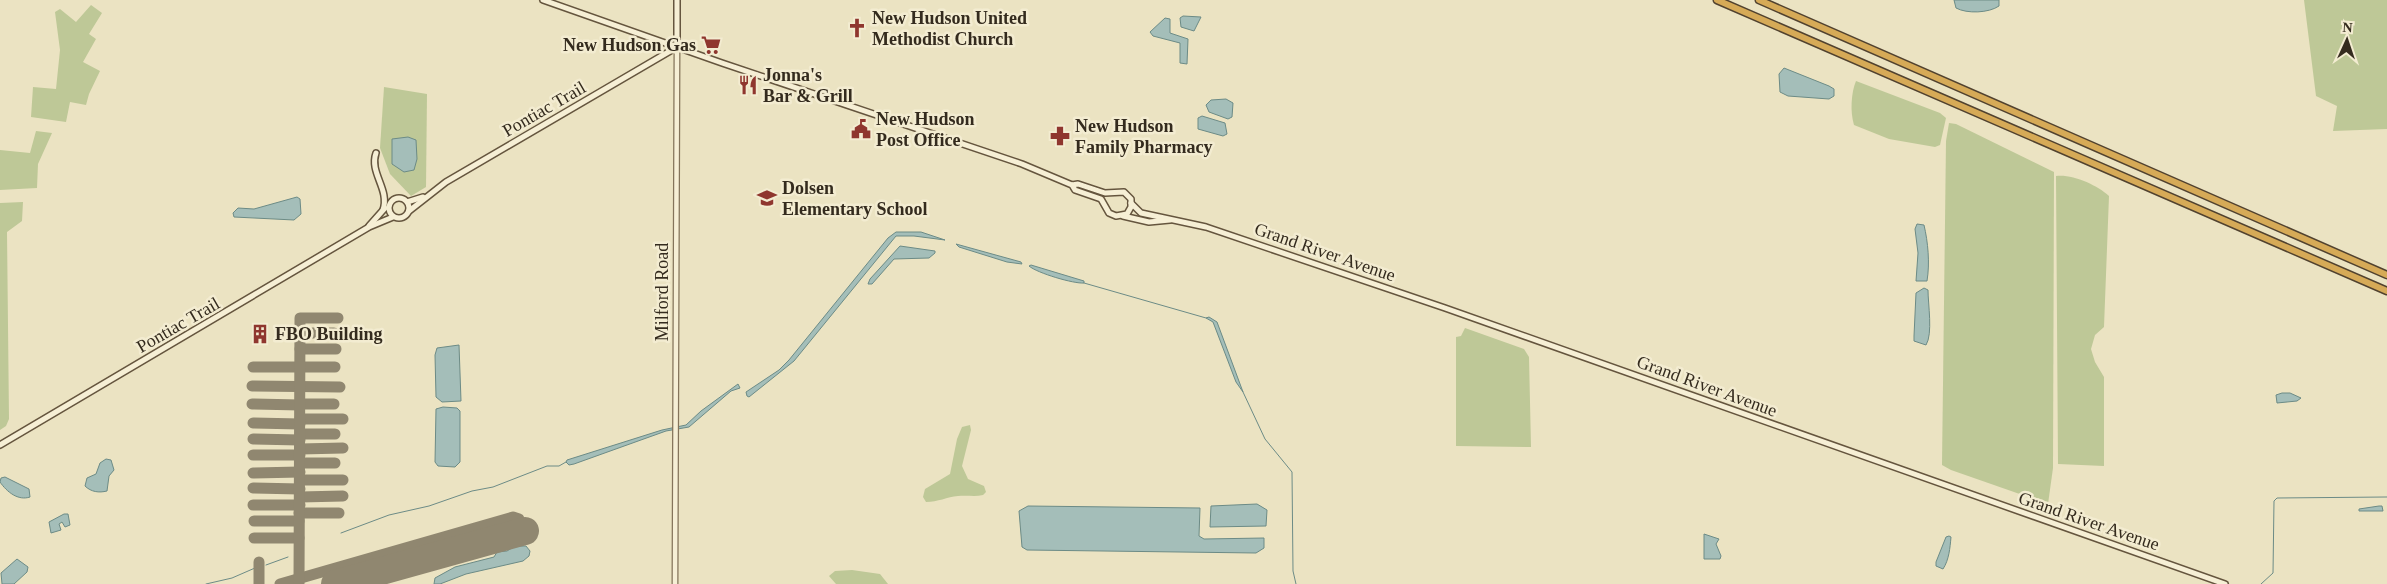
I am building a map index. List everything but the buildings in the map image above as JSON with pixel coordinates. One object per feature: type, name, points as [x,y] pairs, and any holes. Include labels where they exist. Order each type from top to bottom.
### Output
[{"type":"highway","points":[[1717,0],[2387,291]]},
{"type":"highway","points":[[1759,0],[2387,275]]},
{"type":"main road","points":[[543,0],[1022,164],[1072,185],[1078,184],[1098,191],[1124,192],[1129,196],[1131,203],[1129,210],[1123,216],[1112,215],[1101,200],[1075,190],[1072,185]]},
{"type":"main road","name":"Milford Road","points":[[677,0],[677,47]]},
{"type":"main road","name":"Pontiac Trail","points":[[409,211],[446,182],[677,47]]},
{"type":"main road","points":[[376,153],[374,167],[384,194],[382,210]]},
{"type":"main road","points":[[1106,206],[1107,198],[1113,192]]},
{"type":"main road","name":"Pontiac Trail","points":[[407,202],[426,196]]},
{"type":"main road","points":[[396,198],[407,202],[409,211],[403,217],[393,217],[389,212],[389,205],[396,198]]},
{"type":"main road","name":"Grand River Avenue","points":[[1131,203],[1141,213],[1206,226],[1450,309],[2225,584]]},
{"type":"main road","name":"Pontiac Trail","points":[[369,227],[382,210],[389,205]]},
{"type":"main road","name":"Grand River Avenue","points":[[1123,216],[1149,222],[1178,220]]},
{"type":"main road","name":"Pontiac Trail","points":[[0,445],[369,227],[393,217]]},
{"type":"street","name":"Milford Road","points":[[675,584],[677,47]]},
{"type":"green space","points":[[2304,0],[2387,0],[2387,129],[2333,131],[2337,106],[2316,96]]},
{"type":"green space","points":[[91,5],[102,13],[89,34],[96,39],[83,62],[100,71],[86,105],[70,102],[66,122],[31,117],[33,87],[56,89],[60,50],[55,12],[60,9],[76,22]]},
{"type":"green space","points":[[1856,81],[1940,113],[1946,118],[1940,145],[1935,147],[1889,139],[1854,125],[1852,103]]},
{"type":"green space","points":[[384,87],[427,94],[426,187],[411,196],[390,174],[380,148]]},
{"type":"green space","points":[[1949,123],[1956,124],[2054,172],[2053,468],[2048,504],[1951,470],[1942,465],[1946,141]]},
{"type":"green space","points":[[36,131],[52,133],[38,164],[37,188],[0,190],[0,150],[30,153]]},
{"type":"green space","points":[[2056,176],[2084,181],[2109,196],[2104,327],[2095,335],[2091,349],[2095,362],[2104,377],[2104,466],[2058,464]]},
{"type":"green space","points":[[23,202],[22,221],[7,232],[9,419],[6,426],[0,430],[0,203]]},
{"type":"green space","points":[[1465,328],[1524,349],[1529,357],[1531,447],[1456,446],[1456,337],[1461,336]]},
{"type":"green space","points":[[970,425],[971,430],[962,466],[968,479],[984,486],[986,492],[980,496],[958,496],[926,502],[923,497],[925,489],[950,474],[957,439],[962,427]]},
{"type":"green space","points":[[852,570],[880,574],[888,584],[836,584],[829,576],[835,571]]},
{"type":"water","points":[[1954,0],[1999,0],[1999,6],[1984,11],[1972,12],[1956,8]]},
{"type":"water","points":[[1183,16],[1201,17],[1194,31],[1181,27],[1180,18]]},
{"type":"water","points":[[1165,18],[1170,19],[1170,33],[1188,39],[1187,64],[1180,63],[1180,43],[1153,36],[1150,32]]},
{"type":"water","points":[[1784,68],[1829,86],[1834,89],[1834,96],[1829,99],[1788,96],[1780,92],[1779,74]]},
{"type":"water","points":[[1226,99],[1233,103],[1232,117],[1228,119],[1209,112],[1206,105],[1211,100]]},
{"type":"water","points":[[1202,116],[1225,123],[1227,134],[1223,136],[1198,129],[1198,118]]},
{"type":"water","points":[[408,137],[416,140],[417,159],[414,170],[404,172],[392,164],[392,139]]},
{"type":"water","points":[[297,197],[300,199],[301,214],[294,220],[234,217],[233,213],[238,208],[254,209]]},
{"type":"water","points":[[1917,224],[1924,225],[1928,260],[1927,281],[1916,281],[1918,253],[1915,229]]},
{"type":"water","points":[[896,232],[921,232],[945,240],[896,236],[794,361],[749,397],[747,396],[746,392],[779,370],[789,360],[888,238]]},
{"type":"water","points":[[956,244],[1021,262],[1022,264],[1007,262],[959,247]]},
{"type":"water","points":[[900,246],[935,251],[935,253],[929,258],[894,259],[872,284],[868,284],[870,279]]},
{"type":"water","points":[[1029,266],[1084,281],[1084,283],[1072,282],[1047,275],[1033,269]]},
{"type":"water","points":[[1924,288],[1928,290],[1930,319],[1926,345],[1914,341],[1916,293]]},
{"type":"water","points":[[1209,317],[1217,322],[1243,392],[1236,382],[1213,322],[1206,318]]},
{"type":"water","points":[[459,345],[461,401],[442,402],[436,397],[435,355],[437,348]]},
{"type":"water","points":[[738,384],[740,388],[731,391],[689,427],[666,431],[574,464],[569,465],[566,462],[567,460],[662,430],[686,425],[701,411]]},
{"type":"water","points":[[2290,393],[2301,398],[2297,401],[2277,403],[2276,395]]},
{"type":"water","points":[[443,407],[457,408],[460,411],[460,462],[455,467],[438,466],[435,462],[436,409]]},
{"type":"water","points":[[106,459],[111,460],[114,470],[109,476],[107,491],[92,491],[85,486],[87,478],[96,474],[100,463]]},
{"type":"water","points":[[5,477],[29,489],[30,497],[21,498],[9,492],[0,482],[1,478]]},
{"type":"water","points":[[1257,504],[1267,510],[1266,526],[1210,527],[1211,506]]},
{"type":"water","points":[[1028,506],[1200,508],[1199,536],[1204,539],[1264,538],[1264,548],[1256,553],[1027,550],[1022,547],[1019,511]]},
{"type":"water","points":[[2382,506],[2383,511],[2359,511],[2359,509]]},
{"type":"water","points":[[64,514],[68,514],[70,525],[65,527],[62,522],[59,524],[61,530],[51,533],[49,522]]},
{"type":"water","points":[[1704,534],[1719,539],[1716,544],[1721,556],[1720,559],[1704,559]]},
{"type":"water","points":[[1946,537],[1951,537],[1949,554],[1943,569],[1936,566],[1936,562]]},
{"type":"water","points":[[515,546],[526,546],[530,551],[529,556],[523,561],[466,574],[440,584],[434,584],[435,578],[455,567],[494,557],[497,552],[507,551]]},
{"type":"water","points":[[17,559],[28,567],[27,572],[14,584],[2,584],[1,573]]},
{"type":"waterway","points":[[1084,283],[1206,318]]},
{"type":"waterway","points":[[1243,392],[1265,439],[1292,472],[1293,571],[1296,584]]},
{"type":"waterway","points":[[341,533],[389,515],[429,506],[472,491],[493,487],[547,466],[559,466],[566,462]]},
{"type":"waterway","points":[[2261,584],[2273,573],[2274,501],[2277,498],[2387,497]]},
{"type":"waterway","points":[[266,565],[288,557]]},
{"type":"waterway","points":[[206,584],[232,578],[255,568]]},
{"type":"taxiway","points":[[299,584],[300,318],[338,318]]},
{"type":"taxiway","points":[[300,333],[334,333]]},
{"type":"taxiway","points":[[300,349],[336,349]]},
{"type":"taxiway","points":[[253,367],[335,367]]},
{"type":"taxiway","points":[[252,386],[340,387]]},
{"type":"taxiway","points":[[252,404],[300,405]]},
{"type":"taxiway","points":[[300,404],[334,404]]},
{"type":"taxiway","points":[[300,419],[343,419]]},
{"type":"taxiway","points":[[253,423],[300,424]]},
{"type":"taxiway","points":[[300,434],[335,434]]},
{"type":"taxiway","points":[[253,439],[300,440]]},
{"type":"taxiway","points":[[300,449],[343,448]]},
{"type":"taxiway","points":[[253,455],[300,455]]},
{"type":"taxiway","points":[[300,463],[335,463]]},
{"type":"taxiway","points":[[253,473],[300,472]]},
{"type":"taxiway","points":[[300,480],[343,480]]},
{"type":"taxiway","points":[[253,488],[300,489]]},
{"type":"taxiway","points":[[300,497],[343,496]]},
{"type":"taxiway","points":[[253,505],[300,505]]},
{"type":"taxiway","points":[[299,513],[339,513]]},
{"type":"taxiway","points":[[280,584],[513,517],[519,519],[523,531]]},
{"type":"taxiway","points":[[254,521],[299,521]]},
{"type":"taxiway","points":[[254,538],[299,538]]},
{"type":"taxiway","points":[[259,562],[259,584]]},
{"type":"runway","points":[[335,584],[525,531]]},
{"type":"place","name":"New Hudson United Methodist Church","points":[[857,28]]},
{"type":"place","name":"New Hudson Gas","points":[[711,45]]},
{"type":"place","name":"Jonna's Bar & Grill","points":[[748,85]]},
{"type":"place","name":"New Hudson Post Office","points":[[861,129]]},
{"type":"place","name":"New Hudson Family Pharmacy","points":[[1060,136]]},
{"type":"place","name":"Dolsen Elementary School","points":[[767,198]]},
{"type":"place","name":"FBO Building","points":[[260,334]]}]
